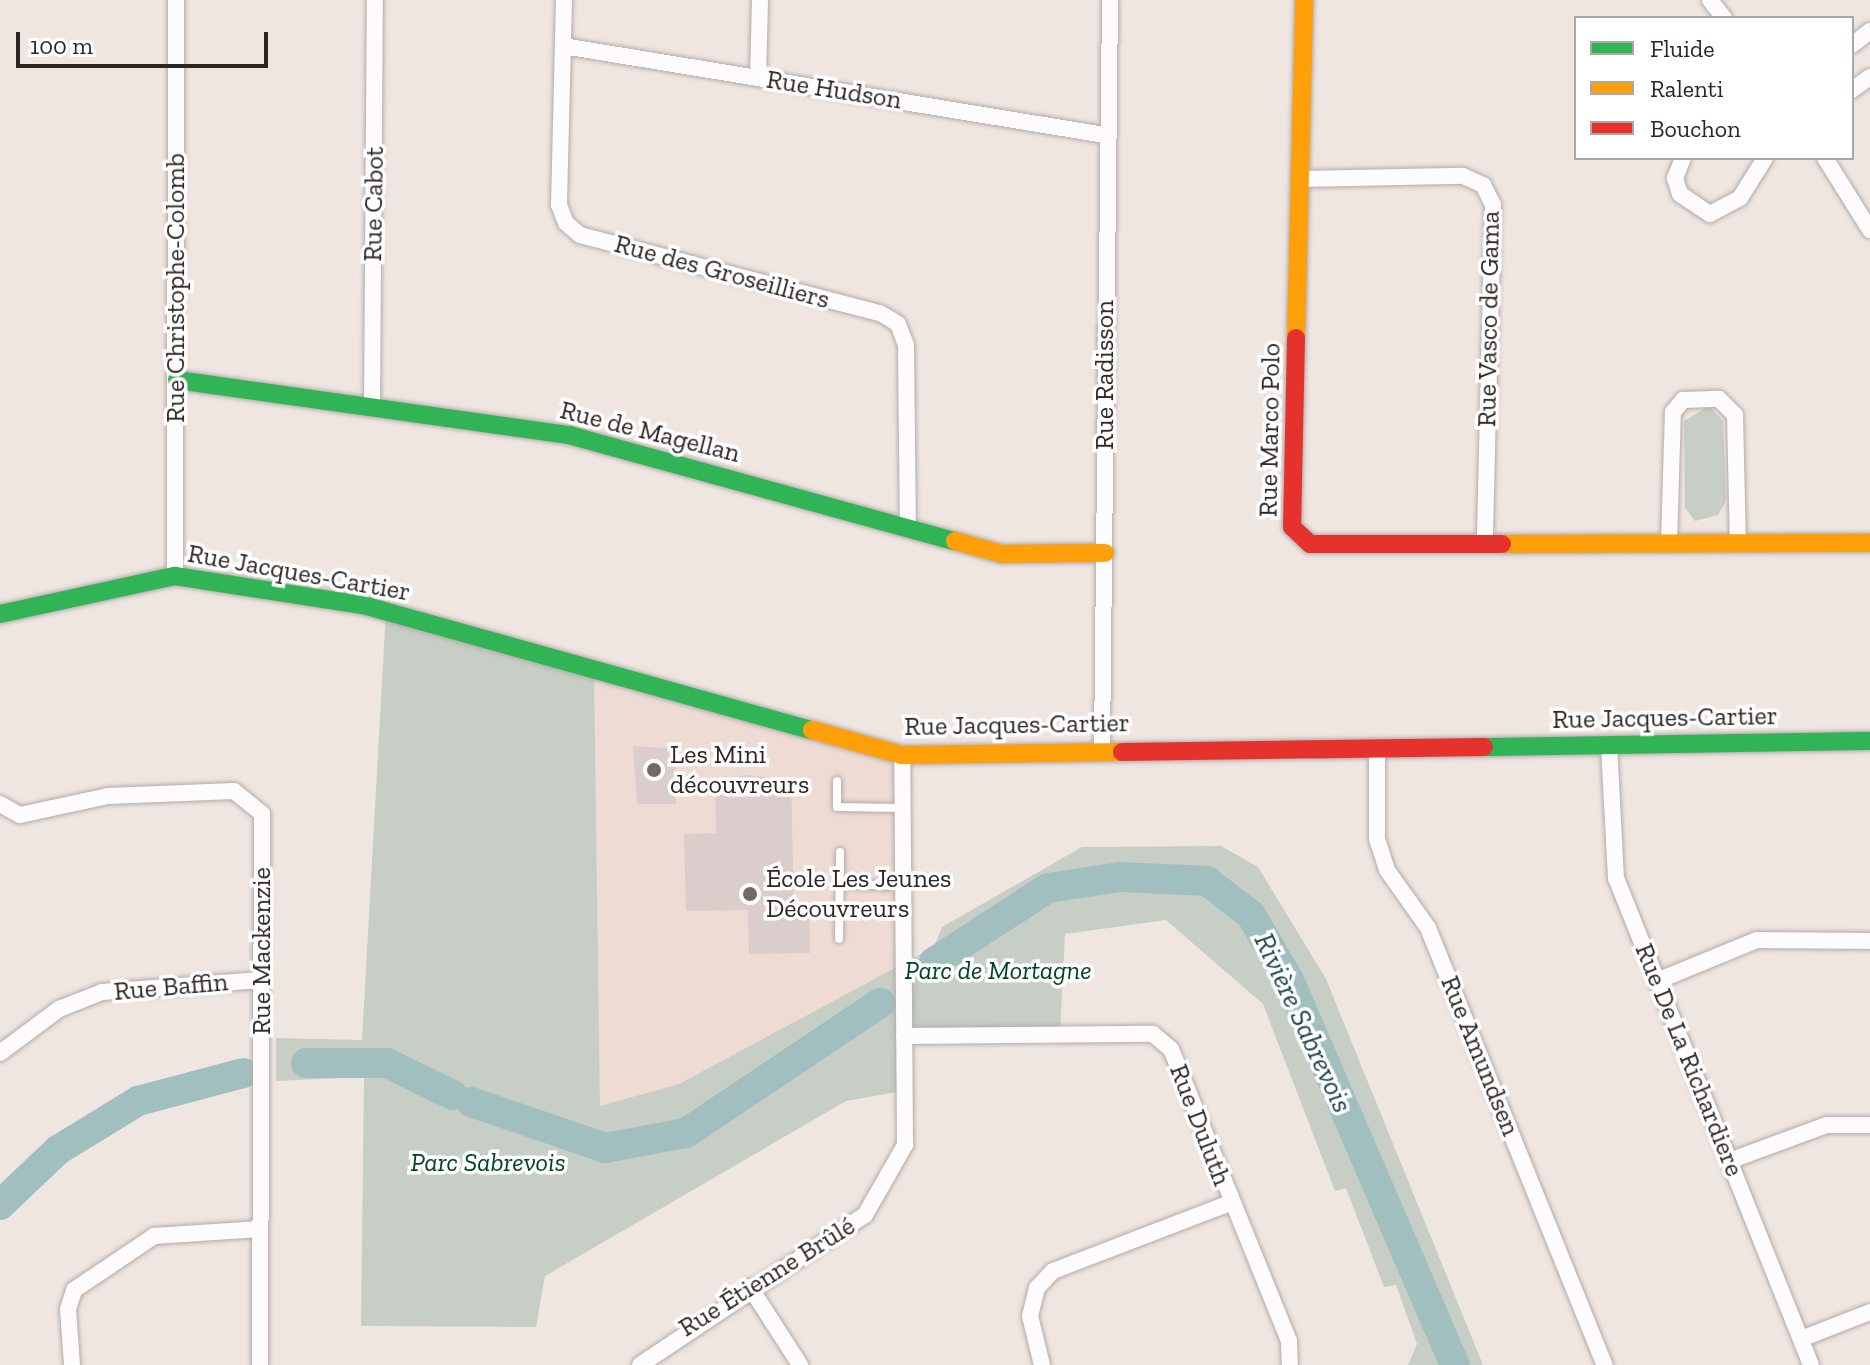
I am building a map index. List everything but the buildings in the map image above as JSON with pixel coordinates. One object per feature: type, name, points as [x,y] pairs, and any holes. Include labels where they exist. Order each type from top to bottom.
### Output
[{"type":"street","name":"Rue Christophe-Colomb","points":[[175,576],[176,0]]},
{"type":"street","name":"Rue Cabot","points":[[372,407],[375,0]]},
{"type":"street","name":"Rue des Groseilliers","points":[[564,0],[559,205],[566,223],[580,235],[880,313],[898,324],[906,345],[908,528]]},
{"type":"street","points":[[758,78],[760,0]]},
{"type":"street","name":"Rue Radisson","points":[[1102,750],[1105,135],[1110,0]]},
{"type":"street","name":"Rue Marco Polo","points":[[1304,0],[1292,527],[1310,544],[1870,543]]},
{"type":"street","points":[[1710,0],[1722,16]]},
{"type":"street","points":[[1854,43],[1870,31]]},
{"type":"street","name":"Rue Hudson","points":[[563,46],[1105,135]]},
{"type":"street","points":[[1682,160],[1675,178],[1680,194],[1710,214],[1740,198],[1764,160]]},
{"type":"street","points":[[1826,160],[1870,230]]},
{"type":"street","name":"Rue Vasco de Gama","points":[[1300,179],[1463,176],[1483,185],[1493,205],[1485,544]]},
{"type":"street","name":"Rue de Magellan","points":[[177,380],[569,435],[1002,554],[1105,553]]},
{"type":"street","points":[[1669,544],[1673,412],[1683,400],[1719,399],[1735,415],[1738,544]]},
{"type":"street","name":"Rue Jacques-Cartier","points":[[0,614],[175,576],[363,605],[902,755],[1870,741]]},
{"type":"street","name":"Rue De La Richardiere","points":[[1609,745],[1616,878],[1811,1365]]},
{"type":"street","name":"Rue Amundsen","points":[[1377,748],[1377,839],[1387,870],[1428,928],[1605,1365]]},
{"type":"street","name":"Rue Étienne Brûlé","points":[[640,1365],[750,1287],[865,1215],[905,1145],[900,808],[902,755]]},
{"type":"street","name":"Rue Mackenzie","points":[[0,804],[20,815],[108,796],[234,791],[250,799],[262,814],[260,1365]]},
{"type":"street","points":[[1657,981],[1757,940],[1870,941]]},
{"type":"street","name":"Rue Baffin","points":[[0,1053],[59,1009],[102,992],[263,980]]},
{"type":"street","name":"Rue Duluth","points":[[904,1036],[1153,1034],[1171,1049],[1230,1203],[1289,1341],[1290,1365]]},
{"type":"street","points":[[1729,1161],[1827,1125],[1870,1125]]},
{"type":"street","points":[[1042,1365],[1030,1316],[1037,1288],[1053,1271],[1230,1203]]},
{"type":"street","points":[[72,1365],[68,1309],[74,1290],[154,1236],[260,1229]]},
{"type":"street","points":[[750,1287],[800,1365]]},
{"type":"street","points":[[1801,1339],[1870,1312]]},
{"type":"lane","points":[[837,781],[837,807],[900,808]]},
{"type":"lane","points":[[839,939],[840,852]]},
{"type":"lane","points":[[840,884],[902,886]]},
{"type":"shaded area","name":"École Les Jeunes Découvreurs","points":[[594,668],[902,755],[904,963],[679,1084],[600,1107]]},
{"type":"green space","points":[[1709,406],[1723,421],[1726,501],[1718,515],[1695,521],[1685,508],[1684,421]]},
{"type":"green space","name":"Parc Sabrevois","points":[[386,611],[594,668],[600,1106],[679,1084],[934,947],[942,927],[1082,847],[1221,846],[1258,867],[1326,979],[1483,1365],[1408,1365],[1417,1344],[1396,1285],[1384,1287],[1346,1188],[1335,1191],[1263,1004],[1166,920],[1065,934],[1060,1034],[904,1036],[903,1091],[846,1101],[545,1276],[536,1327],[361,1326],[364,1077],[276,1081],[276,1038],[362,1040]]},
{"type":"waterway","name":"Rivière Sabrevois","points":[[934,962],[1048,888],[1120,877],[1207,881],[1251,915],[1289,980],[1455,1365]]},
{"type":"waterway","name":"Rivière Sabrevois","points":[[471,1102],[605,1148],[686,1133],[880,1003]]},
{"type":"waterway","name":"Rivière Sabrevois","points":[[306,1063],[387,1063],[453,1095]]},
{"type":"waterway","name":"Rivière Sabrevois","points":[[0,1205],[58,1150],[138,1101],[243,1073]]},
{"type":"traffic: fast","points":[[177,380],[569,435],[955,541]]},
{"type":"traffic: fast","points":[[0,614],[175,576],[363,605],[812,730]]},
{"type":"traffic: fast","points":[[1484,747],[1870,741]]},
{"type":"traffic: slow","points":[[1296,338],[1304,0]]},
{"type":"traffic: slow","points":[[955,541],[1002,554],[1105,553]]},
{"type":"traffic: slow","points":[[1502,544],[1870,543]]},
{"type":"traffic: slow","points":[[812,730],[902,755],[1122,752]]},
{"type":"traffic: jam","points":[[1296,338],[1292,527],[1310,544],[1502,544]]},
{"type":"traffic: jam","points":[[1122,752],[1484,747]]},
{"type":"place","name":"Les Mini découvreurs","points":[[654,770]]},
{"type":"place","name":"École Les Jeunes Découvreurs","points":[[750,894]]},
{"type":"park label","name":"Parc de Mortagne","points":[[998,971]]}]
